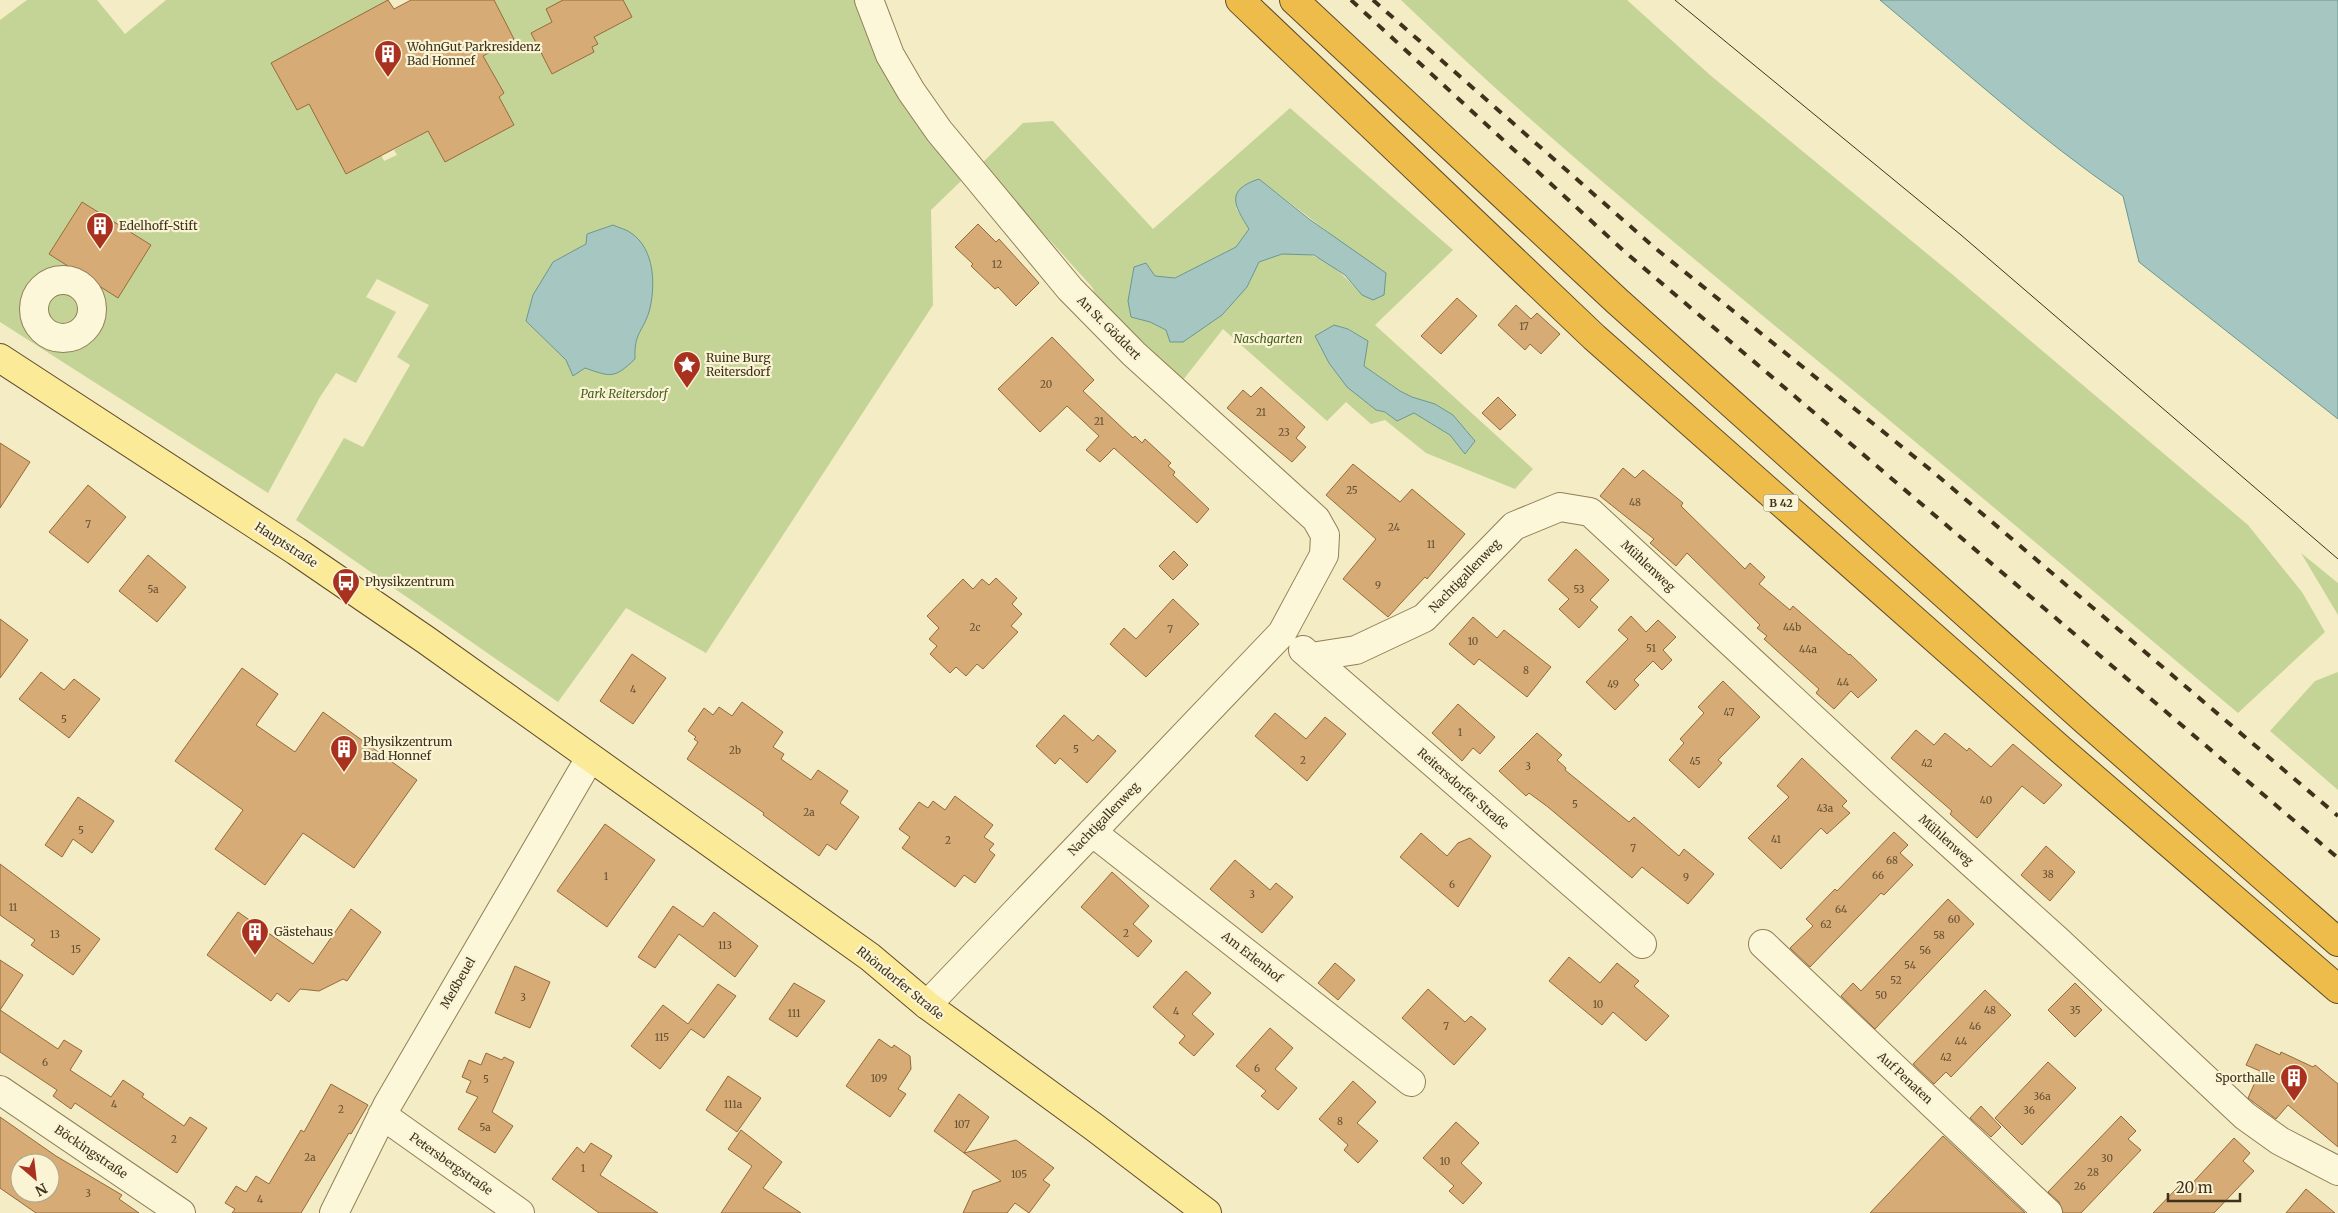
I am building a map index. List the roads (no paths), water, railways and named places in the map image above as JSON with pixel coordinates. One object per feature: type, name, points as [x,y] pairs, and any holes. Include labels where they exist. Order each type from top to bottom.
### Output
[{"type":"highway","name":"B 42","points":[[1240,0],[1594,337],[2060,749],[2338,989]]},
{"type":"highway","points":[[1294,0],[1617,301],[2078,714],[2338,942]]},
{"type":"main road","name":"Hauptstraße","points":[[0,358],[319,566],[590,758]]},
{"type":"main road","name":"Rhöndorfer Straße","points":[[590,758],[870,957],[927,1005],[1086,1121],[1207,1213]]},
{"type":"street","name":"An St. Göddert","points":[[869,0],[890,55],[933,123],[1070,289],[1134,354],[1316,519],[1325,535],[1324,555],[1282,633]]},
{"type":"street","name":"Nachtigallenweg","points":[[1311,657],[1356,650],[1424,618],[1514,526],[1560,507]]},
{"type":"street","name":"Mühlenweg","points":[[1560,507],[1590,512],[1884,784],[2057,940],[2245,1116],[2280,1140],[2338,1170]]},
{"type":"street","name":"Reitersdorfer Straße","points":[[1282,633],[1642,944]]},
{"type":"street","name":"Nachtigallenweg","points":[[927,1005],[1282,633]]},
{"type":"street","name":"Meßbeuel","points":[[334,1213],[382,1115],[590,758]]},
{"type":"street","name":"Am Erlenhof","points":[[1092,832],[1411,1082]]},
{"type":"street","name":"Auf Penaten","points":[[1763,944],[2048,1213]]},
{"type":"street","name":"Böckingstraße","points":[[0,1090],[181,1213]]},
{"type":"street","name":"Petersbergstraße","points":[[382,1115],[520,1213]]},
{"type":"water","points":[[1880,0],[2338,0],[2338,419],[2139,262],[2123,196],[2029,126]]},
{"type":"water","points":[[1259,179],[1309,219],[1386,273],[1384,295],[1373,300],[1362,295],[1345,275],[1314,255],[1282,254],[1259,262],[1247,287],[1222,315],[1183,342],[1170,342],[1166,330],[1150,322],[1131,317],[1128,301],[1134,267],[1146,263],[1155,276],[1175,278],[1236,247],[1249,229],[1239,213],[1236,199],[1237,193],[1248,183]]},
{"type":"water","points":[[613,225],[629,232],[645,248],[652,269],[653,280],[649,312],[637,338],[635,359],[628,365],[617,373],[612,374],[585,368],[573,376],[566,360],[526,321],[533,295],[553,262],[586,244],[587,234]]},
{"type":"water","points":[[1334,325],[1348,329],[1368,341],[1364,366],[1400,391],[1435,404],[1453,415],[1475,441],[1465,454],[1450,435],[1414,413],[1397,421],[1385,412],[1376,410],[1347,387],[1329,363],[1315,336]]},
{"type":"tram line","points":[[1675,0],[1961,235],[2338,559]]},
{"type":"railway","points":[[1351,0],[1625,252],[2338,858]]},
{"type":"railway","points":[[1373,0],[1655,248],[1932,471],[2338,816]]},
{"type":"place","name":"WohnGut Parkresidenz Bad Honnef","points":[[388,78]]},
{"type":"place","name":"Edelhoff-Stift","points":[[100,250]]},
{"type":"place","name":"Ruine Burg Reitersdorf","points":[[687,389]]},
{"type":"place","name":"Physikzentrum","points":[[346,606]]},
{"type":"place","name":"Physikzentrum Bad Honnef","points":[[344,773]]},
{"type":"place","name":"Gästehaus","points":[[255,956]]},
{"type":"place","name":"Sporthalle","points":[[2294,1102]]},
{"type":"park label","name":"Naschgarten","points":[[1268,339]]},
{"type":"park label","name":"Park Reitersdorf","points":[[624,394]]}]
